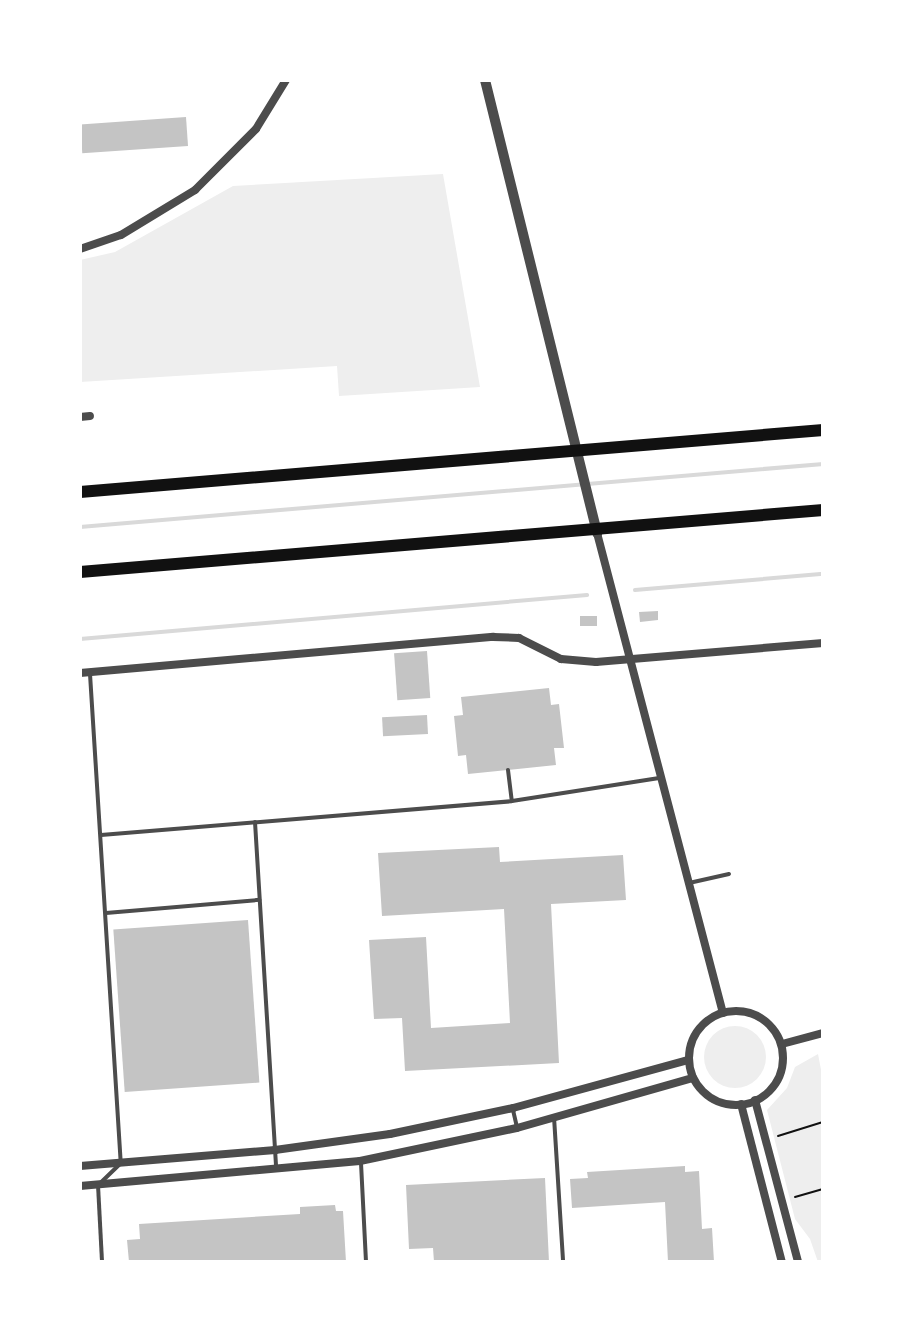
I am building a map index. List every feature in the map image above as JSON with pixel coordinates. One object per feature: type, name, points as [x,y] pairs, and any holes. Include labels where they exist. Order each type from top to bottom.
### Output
[{"type":"main road","points":[[80,492],[576,454],[823,430]]},
{"type":"main road","points":[[80,572],[597,533],[823,510]]},
{"type":"street","points":[[80,249],[121,235],[195,190],[256,129],[286,80]]},
{"type":"street","points":[[485,80],[576,454],[723,1013]]},
{"type":"street","points":[[85,672],[493,637],[519,638],[561,659],[631,660],[823,643]]},
{"type":"street","points":[[748,1012],[763,1018],[782,1044],[781,1074],[755,1100],[741,1104],[718,1102],[693,1078],[689,1060],[693,1037],[702,1024],[723,1013],[748,1012]]},
{"type":"street","points":[[782,1044],[823,1033]]},
{"type":"street","points":[[80,1166],[275,1150],[390,1134],[513,1108],[689,1060]]},
{"type":"street","points":[[80,1186],[360,1161],[517,1128],[693,1078]]},
{"type":"street","points":[[755,1100],[798,1262]]},
{"type":"street","points":[[741,1104],[782,1262]]},
{"type":"lane","points":[[85,672],[101,835],[121,1163],[98,1185],[102,1262]]},
{"type":"lane","points":[[508,770],[512,801]]},
{"type":"lane","points":[[101,835],[512,801],[661,778]]},
{"type":"lane","points":[[255,822],[276,1170]]},
{"type":"lane","points":[[689,883],[729,874]]},
{"type":"lane","points":[[106,913],[260,900]]},
{"type":"lane","points":[[513,1108],[517,1128]]},
{"type":"lane","points":[[554,1117],[563,1262]]},
{"type":"lane","points":[[360,1161],[366,1262]]},
{"type":"path","points":[[766,1140],[823,1122]]},
{"type":"path","points":[[782,1201],[823,1189]]},
{"type":"shaded area","points":[[443,174],[480,387],[339,396],[337,366],[80,382],[80,260],[115,252],[233,186]]},
{"type":"shaded area","points":[[729,1026],[741,1026],[757,1035],[764,1045],[764,1069],[757,1079],[741,1088],[729,1088],[709,1074],[704,1063],[704,1051],[718,1031]]},
{"type":"shaded area","points":[[818,1054],[823,1080],[823,1262],[818,1262],[810,1239],[795,1219],[767,1110],[787,1088],[795,1067]]},
{"type":"building","points":[[186,117],[188,146],[82,153],[80,124]]},
{"type":"building","points":[[658,611],[658,620],[640,622],[639,612]]},
{"type":"building","points":[[580,616],[597,616],[597,626],[580,626]]},
{"type":"building","points":[[427,651],[430,698],[397,700],[394,653]]},
{"type":"building","points":[[549,688],[551,705],[559,704],[564,748],[554,748],[556,765],[468,774],[466,755],[458,756],[454,716],[463,715],[461,697]]},
{"type":"building","points":[[427,715],[428,734],[383,736],[382,717]]},
{"type":"building","points":[[499,847],[500,862],[623,855],[626,900],[551,904],[559,1063],[405,1071],[402,1018],[374,1019],[369,940],[426,937],[431,1028],[510,1023],[504,909],[382,916],[378,853]]},
{"type":"building","points":[[248,920],[259,1083],[125,1092],[113,929]]},
{"type":"building","points":[[685,1166],[685,1172],[699,1171],[702,1229],[712,1228],[714,1262],[668,1262],[665,1202],[572,1208],[570,1179],[588,1178],[587,1172]]},
{"type":"building","points":[[545,1178],[549,1262],[434,1262],[433,1248],[409,1249],[406,1185]]},
{"type":"building","points":[[335,1205],[336,1211],[343,1211],[346,1262],[129,1262],[127,1240],[140,1239],[139,1224],[300,1214],[300,1207]]},
{"type":"waterway","points":[[80,527],[823,464]]},
{"type":"waterway","points":[[635,590],[823,574]]},
{"type":"waterway","points":[[80,639],[587,595]]}]
